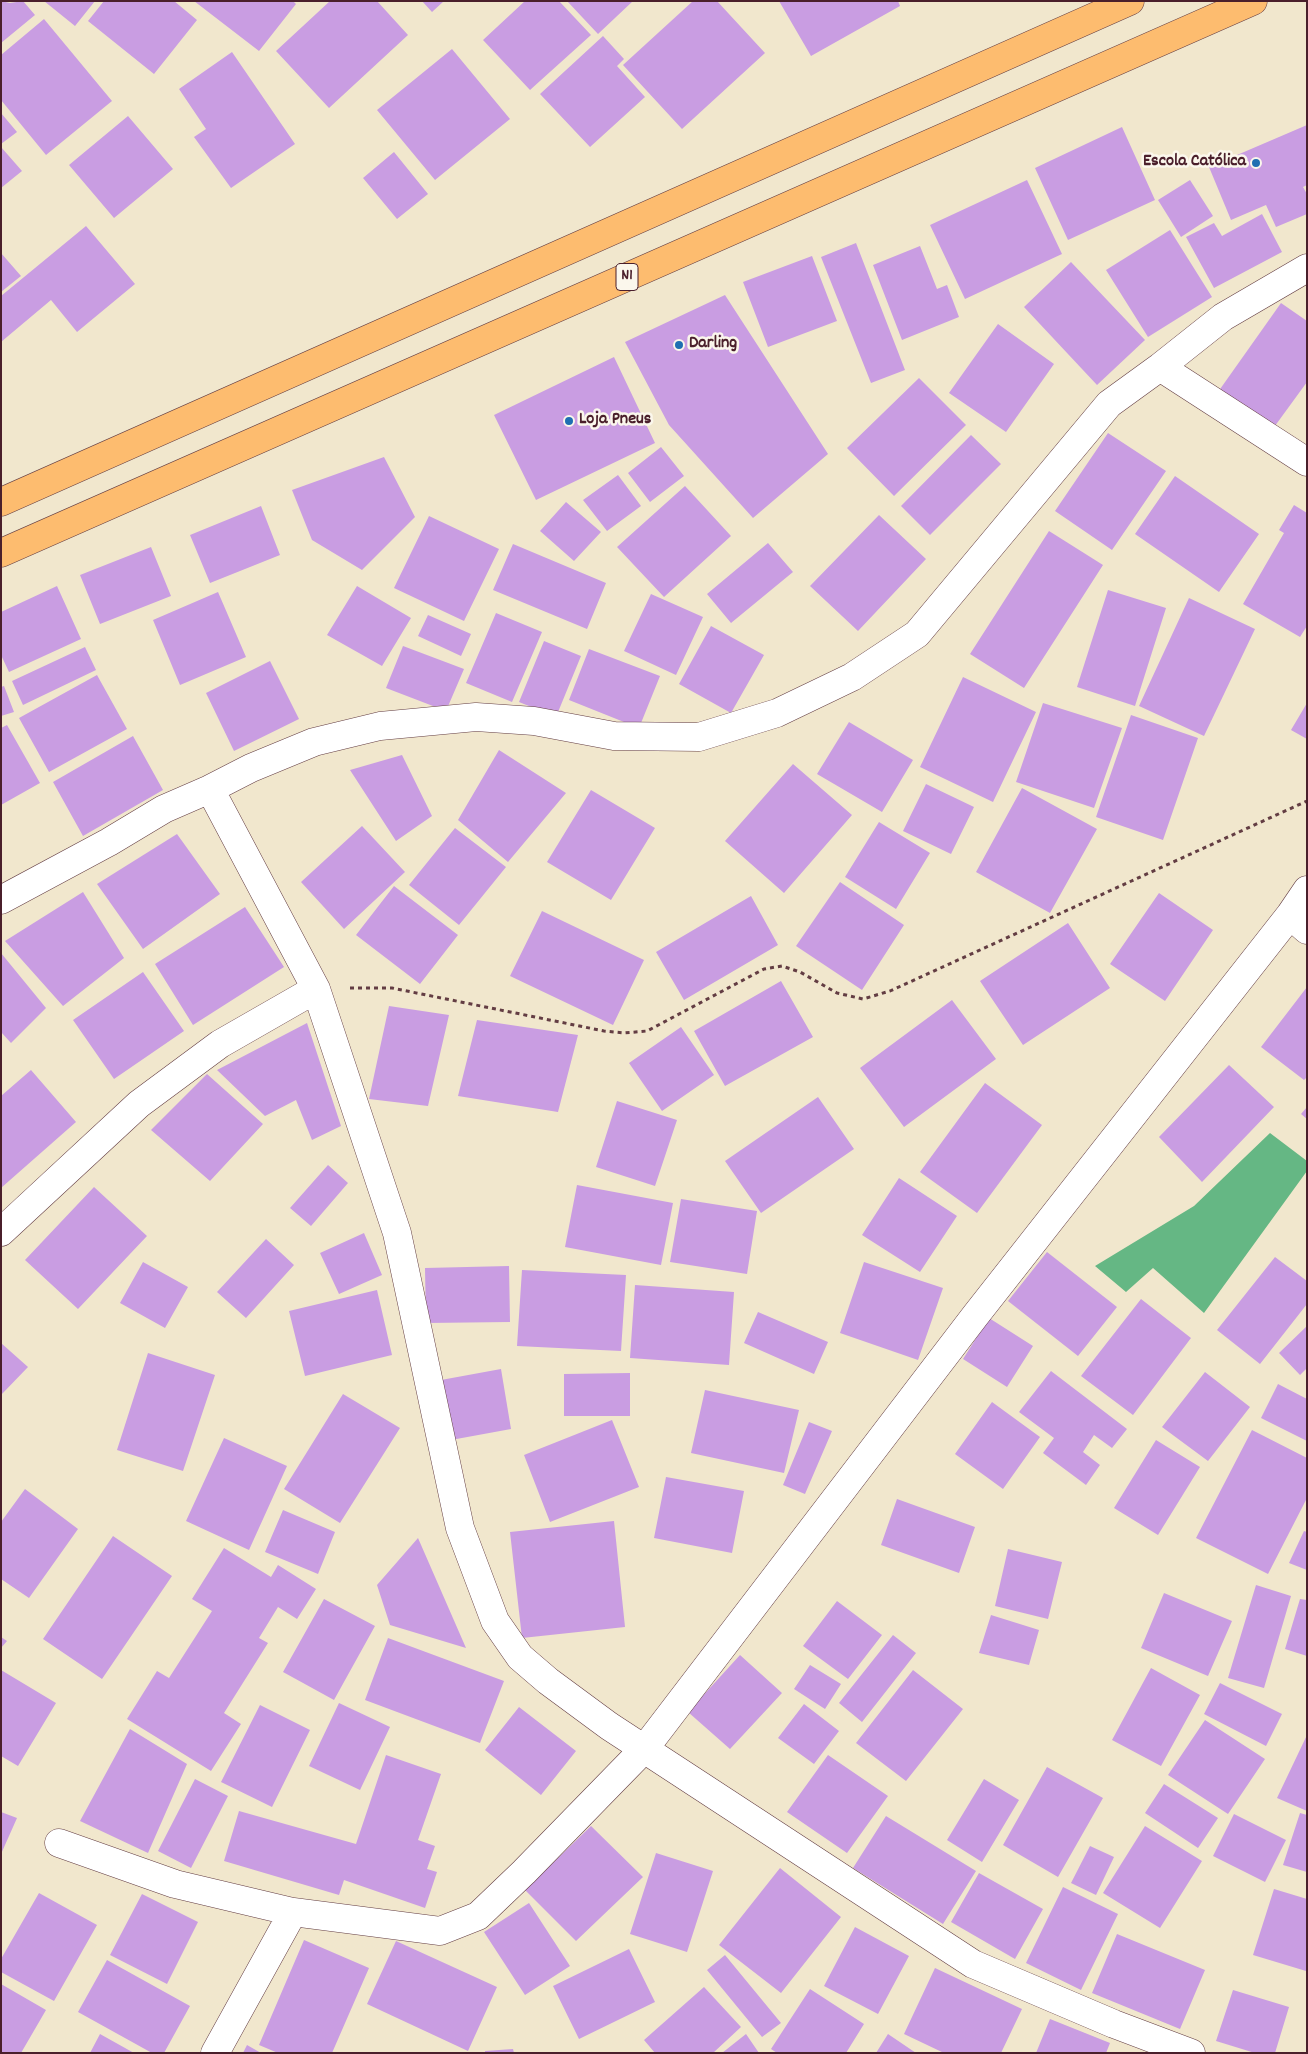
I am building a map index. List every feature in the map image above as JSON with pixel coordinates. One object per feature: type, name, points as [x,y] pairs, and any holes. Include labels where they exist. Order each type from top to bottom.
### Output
[{"type":"main road","points":[[1,502],[1130,1]]},
{"type":"main road","name":"N1","points":[[1,553],[1253,1]]},
{"type":"street","points":[[1,900],[164,810],[251,768],[314,742],[380,726],[476,718],[534,721],[614,736],[699,737],[776,713],[852,677],[916,634],[1109,404],[1224,317],[1307,268]]},
{"type":"street","points":[[1160,367],[1307,462]]},
{"type":"street","points":[[210,789],[316,989],[397,1233],[460,1528],[495,1620],[520,1657],[548,1681],[609,1726],[973,1964],[1114,2024],[1191,2053]]},
{"type":"street","points":[[59,1843],[175,1884],[293,1912],[440,1931],[478,1916],[524,1872],[645,1748],[975,1316],[1298,923],[1307,890]]},
{"type":"street","points":[[1,1232],[139,1104],[220,1044],[316,989]]},
{"type":"street","points":[[215,2053],[293,1912]]},
{"type":"path","points":[[316,989],[392,988],[604,1031],[624,1033],[647,1031],[764,969],[782,966],[800,972],[837,994],[862,999],[890,990],[1307,800]]},
{"type":"green space","points":[[1270,1133],[1307,1161],[1307,1171],[1204,1313],[1153,1268],[1126,1292],[1095,1266],[1194,1206]]},
{"type":"building","points":[[1,1],[10,3],[23,1],[35,15],[1,43]]},
{"type":"building","points":[[44,1],[95,1],[75,26]]},
{"type":"building","points":[[104,1],[174,1],[197,20],[154,74],[88,21]]},
{"type":"building","points":[[194,1],[293,1],[296,4],[259,51]]},
{"type":"building","points":[[330,1],[377,1],[408,35],[329,108],[276,51]]},
{"type":"building","points":[[422,1],[444,1],[432,12]]},
{"type":"building","points":[[525,1],[559,1],[591,35],[530,90],[483,40]]},
{"type":"building","points":[[567,1],[633,1],[598,34]]},
{"type":"building","points":[[693,1],[717,1],[765,53],[682,129],[623,65]]},
{"type":"building","points":[[779,1],[898,1],[900,6],[811,56]]},
{"type":"building","points":[[44,19],[112,101],[46,155],[1,100],[1,55]]},
{"type":"building","points":[[603,36],[624,59],[617,66],[645,97],[590,147],[540,94]]},
{"type":"building","points":[[452,49],[510,119],[435,180],[377,110]]},
{"type":"building","points":[[232,52],[295,144],[231,188],[194,137],[206,129],[179,89]]},
{"type":"building","points":[[1,113],[17,132],[1,144]]},
{"type":"building","points":[[128,116],[173,169],[114,218],[69,165]]},
{"type":"building","points":[[1307,125],[1307,185],[1303,187],[1307,194],[1307,214],[1276,227],[1266,205],[1231,220],[1209,167]]},
{"type":"building","points":[[1122,127],[1155,200],[1068,240],[1035,168]]},
{"type":"building","points":[[1,147],[22,171],[1,188]]},
{"type":"building","points":[[394,152],[428,194],[397,219],[363,178]]},
{"type":"building","points":[[1027,180],[1062,254],[965,299],[930,225]]},
{"type":"building","points":[[1190,180],[1213,216],[1181,237],[1158,200]]},
{"type":"building","points":[[1262,214],[1282,252],[1214,288],[1186,237],[1214,223],[1222,236]]},
{"type":"building","points":[[86,226],[135,284],[77,332],[51,300],[1,342],[1,296]]},
{"type":"building","points":[[1170,230],[1212,297],[1148,337],[1106,270]]},
{"type":"building","points":[[856,243],[905,370],[871,383],[821,257]]},
{"type":"building","points":[[920,246],[937,289],[947,285],[959,317],[902,340],[873,265]]},
{"type":"building","points":[[1,253],[21,276],[1,292]]},
{"type":"building","points":[[812,256],[837,321],[768,347],[743,282]]},
{"type":"building","points":[[1071,262],[1145,340],[1097,385],[1024,307]]},
{"type":"building","points":[[725,295],[828,454],[753,518],[669,425],[625,342]]},
{"type":"building","points":[[1281,303],[1307,321],[1307,382],[1272,430],[1218,392]]},
{"type":"building","points":[[998,324],[1054,364],[1006,432],[949,393]]},
{"type":"building","points":[[614,357],[655,443],[536,500],[494,415]]},
{"type":"building","points":[[919,378],[966,425],[894,496],[847,448]]},
{"type":"building","points":[[1108,433],[1166,471],[1112,550],[1055,511]]},
{"type":"building","points":[[971,435],[1001,464],[930,535],[901,506]]},
{"type":"building","points":[[661,447],[684,476],[650,502],[628,473]]},
{"type":"building","points":[[384,457],[415,517],[362,570],[312,540],[292,490]]},
{"type":"building","points":[[618,475],[641,506],[607,531],[583,500]]},
{"type":"building","points":[[1175,476],[1259,534],[1219,592],[1135,534]]},
{"type":"building","points":[[685,486],[731,536],[664,597],[617,547]]},
{"type":"building","points":[[566,502],[601,532],[574,561],[540,531]]},
{"type":"building","points":[[1294,505],[1307,513],[1307,626],[1300,637],[1243,604],[1284,533],[1279,530]]},
{"type":"building","points":[[261,506],[280,555],[210,583],[190,535]]},
{"type":"building","points":[[879,515],[926,559],[858,631],[810,586]]},
{"type":"building","points":[[429,516],[499,549],[464,621],[394,588]]},
{"type":"building","points":[[1049,531],[1103,565],[1024,688],[970,654]]},
{"type":"building","points":[[768,543],[793,572],[731,623],[707,594]]},
{"type":"building","points":[[513,544],[606,583],[587,629],[493,590]]},
{"type":"building","points":[[151,547],[171,596],[100,624],[80,575]]},
{"type":"building","points":[[57,586],[81,639],[9,672],[1,655],[1,612]]},
{"type":"building","points":[[357,586],[411,618],[382,666],[327,635]]},
{"type":"building","points":[[1108,590],[1166,608],[1135,706],[1077,687]]},
{"type":"building","points":[[218,592],[246,657],[180,685],[153,620]]},
{"type":"building","points":[[651,594],[703,617],[676,675],[624,651]]},
{"type":"building","points":[[1189,598],[1255,629],[1204,736],[1139,706]]},
{"type":"building","points":[[496,613],[542,632],[512,702],[466,683]]},
{"type":"building","points":[[428,615],[471,634],[461,656],[418,636]]},
{"type":"building","points":[[711,626],[764,655],[731,713],[679,684]]},
{"type":"building","points":[[544,641],[581,656],[556,717],[519,702]]},
{"type":"building","points":[[403,646],[464,669],[446,711],[386,688]]},
{"type":"building","points":[[85,647],[96,670],[23,705],[12,681]]},
{"type":"building","points":[[589,649],[660,676],[639,728],[569,700]]},
{"type":"building","points":[[270,661],[299,719],[234,751],[206,693]]},
{"type":"building","points":[[97,675],[127,729],[49,772],[19,718]]},
{"type":"building","points":[[963,677],[1036,712],[993,802],[920,767]]},
{"type":"building","points":[[4,686],[14,712],[1,716],[1,687]]},
{"type":"building","points":[[1043,703],[1122,728],[1094,808],[1016,782]]},
{"type":"building","points":[[1307,703],[1307,739],[1291,730]]},
{"type":"building","points":[[1131,715],[1198,738],[1163,840],[1096,817]]},
{"type":"building","points":[[849,722],[913,760],[882,812],[817,774]]},
{"type":"building","points":[[7,725],[40,783],[1,805],[1,728]]},
{"type":"building","points":[[133,736],[163,790],[83,836],[53,782]]},
{"type":"building","points":[[499,750],[566,793],[508,862],[458,820]]},
{"type":"building","points":[[402,755],[432,816],[396,841],[350,770]]},
{"type":"building","points":[[793,764],[852,815],[784,893],[725,841]]},
{"type":"building","points":[[926,784],[974,807],[951,854],[903,831]]},
{"type":"building","points":[[1022,788],[1097,829],[1050,913],[976,872]]},
{"type":"building","points":[[591,790],[655,828],[611,900],[547,862]]},
{"type":"building","points":[[879,822],[930,853],[896,909],[845,877]]},
{"type":"building","points":[[362,826],[405,872],[344,929],[301,882]]},
{"type":"building","points":[[455,828],[506,867],[459,925],[409,885]]},
{"type":"building","points":[[177,834],[220,894],[143,949],[97,884]]},
{"type":"building","points":[[840,882],[904,925],[862,990],[796,946]]},
{"type":"building","points":[[394,886],[458,935],[420,984],[356,935]]},
{"type":"building","points":[[83,892],[124,958],[63,1006],[5,941]]},
{"type":"building","points":[[1159,893],[1213,930],[1165,1001],[1110,964]]},
{"type":"building","points":[[751,896],[778,945],[684,1000],[656,952]]},
{"type":"building","points":[[245,907],[284,967],[193,1025],[155,964]]},
{"type":"building","points":[[542,911],[644,960],[613,1025],[510,976]]},
{"type":"building","points":[[1068,923],[1110,988],[1023,1045],[980,981]]},
{"type":"building","points":[[1,953],[46,1008],[11,1043],[1,1032]]},
{"type":"building","points":[[143,972],[184,1031],[114,1079],[73,1020]]},
{"type":"building","points":[[781,981],[813,1037],[725,1086],[694,1031]]},
{"type":"building","points":[[1307,987],[1307,1077],[1304,1080],[1261,1047]]},
{"type":"building","points":[[952,1000],[996,1059],[904,1127],[860,1068]]},
{"type":"building","points":[[389,1006],[449,1015],[428,1106],[369,1099]]},
{"type":"building","points":[[477,1020],[578,1035],[558,1112],[458,1096]]},
{"type":"building","points":[[307,1023],[341,1126],[312,1140],[296,1100],[265,1116],[217,1070]]},
{"type":"building","points":[[681,1027],[714,1075],[662,1111],[629,1063]]},
{"type":"building","points":[[1229,1065],[1274,1107],[1202,1182],[1159,1137]]},
{"type":"building","points":[[31,1070],[76,1122],[1,1188],[1,1096]]},
{"type":"building","points":[[207,1074],[263,1124],[210,1181],[151,1130]]},
{"type":"building","points":[[985,1083],[1042,1125],[977,1213],[920,1172]]},
{"type":"building","points":[[818,1097],[854,1149],[761,1213],[725,1161]]},
{"type":"building","points":[[617,1101],[677,1120],[655,1186],[596,1167]]},
{"type":"building","points":[[1307,1107],[1307,1119],[1301,1114]]},
{"type":"building","points":[[328,1165],[348,1183],[311,1226],[290,1208]]},
{"type":"building","points":[[899,1178],[957,1216],[920,1272],[862,1235]]},
{"type":"building","points":[[577,1185],[673,1203],[661,1265],[565,1247]]},
{"type":"building","points":[[94,1187],[147,1236],[78,1309],[25,1260]]},
{"type":"building","points":[[681,1199],[757,1211],[747,1274],[670,1262]]},
{"type":"building","points":[[364,1233],[382,1275],[339,1294],[320,1253]]},
{"type":"building","points":[[266,1239],[294,1265],[246,1318],[217,1292]]},
{"type":"building","points":[[1047,1252],[1117,1307],[1078,1356],[1008,1301]]},
{"type":"building","points":[[1275,1257],[1307,1281],[1307,1304],[1260,1364],[1217,1330]]},
{"type":"building","points":[[143,1262],[188,1287],[165,1328],[120,1303]]},
{"type":"building","points":[[864,1262],[943,1288],[918,1360],[840,1333]]},
{"type":"building","points":[[509,1266],[510,1322],[426,1323],[425,1268]]},
{"type":"building","points":[[522,1270],[626,1275],[621,1351],[517,1346]]},
{"type":"building","points":[[635,1285],[734,1292],[729,1365],[630,1358]]},
{"type":"building","points":[[377,1290],[392,1355],[305,1376],[289,1311]]},
{"type":"building","points":[[1141,1299],[1191,1338],[1133,1415],[1081,1376]]},
{"type":"building","points":[[758,1312],[828,1342],[814,1374],[744,1343]]},
{"type":"building","points":[[989,1318],[1033,1346],[1007,1387],[963,1359]]},
{"type":"building","points":[[1307,1326],[1307,1368],[1300,1375],[1279,1353]]},
{"type":"building","points":[[1,1343],[28,1367],[1,1395]]},
{"type":"building","points":[[148,1353],[215,1375],[183,1471],[117,1450]]},
{"type":"building","points":[[501,1369],[511,1429],[451,1440],[441,1380]]},
{"type":"building","points":[[1051,1371],[1127,1429],[1112,1448],[1094,1435],[1083,1452],[1100,1465],[1086,1485],[1043,1453],[1054,1438],[1019,1412]]},
{"type":"building","points":[[1205,1372],[1250,1407],[1208,1461],[1162,1427]]},
{"type":"building","points":[[630,1373],[630,1416],[564,1416],[564,1374]]},
{"type":"building","points":[[1278,1384],[1307,1399],[1307,1441],[1261,1418]]},
{"type":"building","points":[[705,1390],[799,1410],[784,1473],[691,1453]]},
{"type":"building","points":[[343,1394],[400,1428],[340,1523],[284,1489]]},
{"type":"building","points":[[992,1402],[1040,1437],[1003,1489],[955,1454]]},
{"type":"building","points":[[612,1420],[639,1487],[550,1522],[524,1455]]},
{"type":"building","points":[[809,1422],[832,1431],[805,1494],[783,1485]]},
{"type":"building","points":[[1252,1430],[1307,1458],[1307,1498],[1268,1574],[1196,1538]]},
{"type":"building","points":[[224,1438],[287,1466],[249,1550],[186,1521]]},
{"type":"building","points":[[1156,1440],[1200,1467],[1158,1535],[1114,1508]]},
{"type":"building","points":[[666,1477],[744,1491],[732,1553],[654,1538]]},
{"type":"building","points":[[25,1489],[78,1529],[29,1598],[1,1579],[1,1522]]},
{"type":"building","points":[[897,1499],[975,1527],[959,1573],[881,1545]]},
{"type":"building","points":[[283,1510],[335,1532],[318,1574],[265,1552]]},
{"type":"building","points":[[614,1521],[625,1627],[522,1638],[510,1532]]},
{"type":"building","points":[[1304,1531],[1307,1532],[1307,1570],[1289,1563]]},
{"type":"building","points":[[113,1536],[172,1576],[102,1679],[43,1639]]},
{"type":"building","points":[[418,1538],[466,1648],[390,1625],[377,1585]]},
{"type":"building","points":[[224,1548],[271,1577],[278,1565],[316,1589],[297,1619],[278,1607],[259,1638],[268,1643],[224,1713],[241,1724],[211,1771],[127,1719],[157,1671],[169,1678],[212,1611],[192,1599]]},
{"type":"building","points":[[1008,1549],[1062,1562],[1048,1619],[995,1606]]},
{"type":"building","points":[[1256,1585],[1291,1596],[1264,1688],[1228,1678]]},
{"type":"building","points":[[1164,1593],[1232,1621],[1208,1676],[1141,1648]]},
{"type":"building","points":[[324,1599],[375,1626],[334,1700],[283,1672]]},
{"type":"building","points":[[1300,1599],[1307,1600],[1307,1656],[1285,1649]]},
{"type":"building","points":[[837,1601],[882,1635],[848,1679],[803,1646]]},
{"type":"building","points":[[991,1615],[1039,1630],[1029,1665],[979,1653]]},
{"type":"building","points":[[893,1635],[916,1653],[862,1722],[839,1703]]},
{"type":"building","points":[[1,1637],[7,1641],[1,1648]]},
{"type":"building","points":[[388,1638],[504,1681],[480,1743],[365,1700]]},
{"type":"building","points":[[740,1655],[782,1693],[730,1749],[688,1712]]},
{"type":"building","points":[[810,1665],[841,1684],[825,1709],[794,1689]]},
{"type":"building","points":[[1151,1668],[1200,1695],[1161,1766],[1112,1740]]},
{"type":"building","points":[[1,1670],[56,1703],[18,1766],[1,1756]]},
{"type":"building","points":[[913,1670],[963,1709],[906,1781],[856,1743]]},
{"type":"building","points":[[1220,1683],[1282,1714],[1266,1746],[1204,1714]]},
{"type":"building","points":[[339,1703],[390,1727],[360,1790],[309,1766]]},
{"type":"building","points":[[804,1704],[839,1731],[814,1764],[778,1738]]},
{"type":"building","points":[[260,1705],[310,1730],[272,1807],[221,1782]]},
{"type":"building","points":[[519,1707],[576,1751],[541,1795],[485,1750]]},
{"type":"building","points":[[1205,1720],[1265,1759],[1228,1814],[1168,1775]]},
{"type":"building","points":[[130,1729],[187,1764],[148,1853],[80,1821]]},
{"type":"building","points":[[1307,1735],[1307,1811],[1277,1798]]},
{"type":"building","points":[[386,1755],[441,1774],[418,1840],[435,1846],[427,1869],[437,1872],[425,1908],[344,1880],[339,1895],[224,1861],[239,1811],[356,1844]]},
{"type":"building","points":[[828,1755],[888,1796],[847,1853],[787,1812]]},
{"type":"building","points":[[1047,1767],[1103,1798],[1058,1877],[1003,1845]]},
{"type":"building","points":[[195,1779],[228,1796],[191,1868],[158,1851]]},
{"type":"building","points":[[984,1779],[1019,1800],[982,1862],[947,1840]]},
{"type":"building","points":[[1164,1784],[1218,1818],[1198,1848],[1145,1813]]},
{"type":"building","points":[[1,1812],[17,1818],[1,1854]]},
{"type":"building","points":[[1300,1813],[1307,1815],[1307,1872],[1283,1865]]},
{"type":"building","points":[[1234,1814],[1286,1840],[1265,1882],[1213,1856]]},
{"type":"building","points":[[886,1816],[976,1871],[943,1924],[853,1868]]},
{"type":"building","points":[[591,1826],[643,1877],[576,1941],[525,1890]]},
{"type":"building","points":[[1145,1826],[1202,1861],[1160,1928],[1103,1893]]},
{"type":"building","points":[[1090,1846],[1114,1857],[1096,1895],[1071,1883]]},
{"type":"building","points":[[656,1853],[713,1871],[687,1952],[630,1934]]},
{"type":"building","points":[[780,1868],[841,1917],[781,1993],[719,1945]]},
{"type":"building","points":[[979,1873],[1043,1909],[1015,1959],[951,1922]]},
{"type":"building","points":[[1063,1887],[1118,1914],[1081,1990],[1026,1963]]},
{"type":"building","points":[[1274,1889],[1307,1899],[1306,1971],[1253,1955]]},
{"type":"building","points":[[39,1893],[97,1925],[54,2001],[1,1972],[1,1959]]},
{"type":"building","points":[[142,1894],[198,1922],[167,1984],[110,1955]]},
{"type":"building","points":[[529,1903],[570,1966],[525,1995],[484,1932]]},
{"type":"building","points":[[855,1927],[909,1956],[878,2014],[824,1986]]},
{"type":"building","points":[[1117,1934],[1205,1970],[1180,2029],[1092,1993]]},
{"type":"building","points":[[304,1940],[369,1968],[332,2053],[278,2053],[259,2045]]},
{"type":"building","points":[[396,1941],[497,1987],[468,2051],[367,2004]]},
{"type":"building","points":[[629,1949],[655,2002],[579,2039],[553,1986]]},
{"type":"building","points":[[725,1955],[781,2023],[762,2037],[707,1970]]},
{"type":"building","points":[[107,1960],[190,2006],[164,2053],[152,2053],[78,2012]]},
{"type":"building","points":[[935,1968],[1022,2009],[1001,2053],[944,2053],[904,2034]]},
{"type":"building","points":[[1,1984],[46,2010],[21,2053],[1,2053]]},
{"type":"building","points":[[704,1987],[741,2027],[713,2053],[655,2053],[644,2040]]},
{"type":"building","points":[[810,1989],[864,2024],[846,2053],[777,2053],[771,2049]]},
{"type":"building","points":[[1233,1990],[1289,2007],[1275,2053],[1255,2053],[1216,2041]]},
{"type":"building","points":[[1050,2019],[1110,2043],[1106,2053],[1036,2053]]},
{"type":"building","points":[[100,2034],[134,2053],[90,2053]]},
{"type":"building","points":[[746,2034],[759,2053],[722,2053]]},
{"type":"building","points":[[888,2034],[916,2053],[876,2053]]},
{"type":"building","points":[[247,2045],[261,2053],[243,2053]]},
{"type":"building","points":[[513,2049],[514,2053],[485,2053],[485,2051]]},
{"type":"place","name":"Escola Católica","points":[[1256,163]]},
{"type":"place","name":"Darling","points":[[679,345]]},
{"type":"place","name":"Loja Pneus","points":[[569,421]]}]
